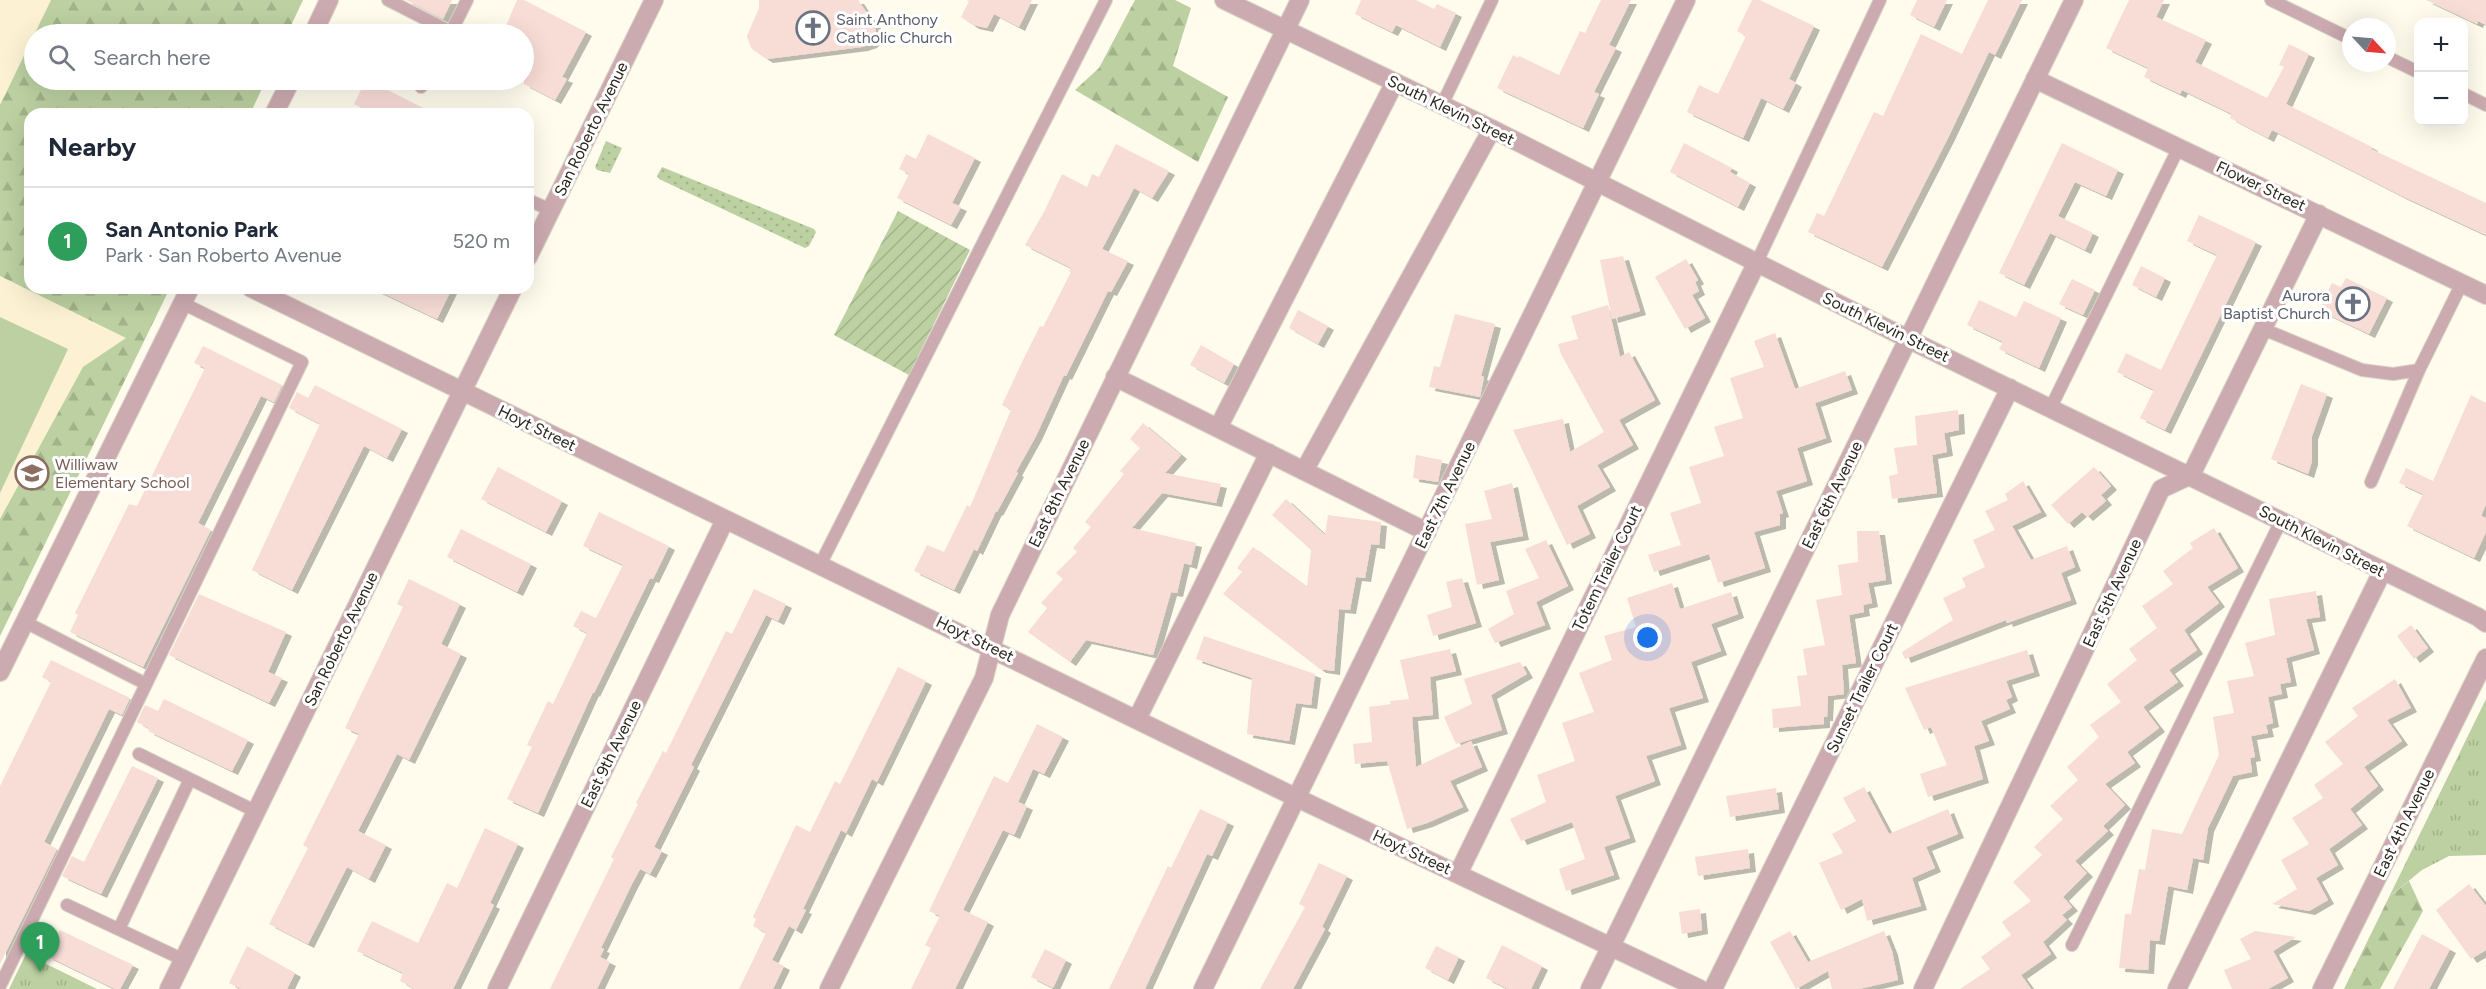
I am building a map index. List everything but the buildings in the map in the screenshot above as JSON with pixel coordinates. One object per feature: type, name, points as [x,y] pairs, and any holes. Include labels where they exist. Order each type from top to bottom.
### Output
[{"type":"street","points":[[318,24],[329,0]]},
{"type":"street","name":"San Roberto Avenue","points":[[534,240],[551,210],[654,0]]},
{"type":"street","name":"South Klevin Street","points":[[1224,0],[1492,129],[1908,339],[2051,407],[2382,572],[2478,617],[2486,623]]},
{"type":"street","name":"East 8th Avenue","points":[[829,989],[984,678],[1000,615],[1300,0]]},
{"type":"street","name":"East 7th Avenue","points":[[1203,989],[1686,0]]},
{"type":"street","name":"East 6th Avenue","points":[[1590,989],[2074,0]]},
{"type":"street","name":"Flower Street","points":[[2035,79],[2486,295]]},
{"type":"street","points":[[1218,428],[1395,82]]},
{"type":"street","points":[[277,108],[286,90]]},
{"type":"street","points":[[1304,471],[1492,129]]},
{"type":"street","points":[[2191,476],[2319,214]]},
{"type":"street","name":"Totem Trailer Court","points":[[1458,874],[1757,262]]},
{"type":"street","name":"Hoyt Street","points":[[263,294],[1297,798],[1700,989]]},
{"type":"street","name":"San Roberto Avenue","points":[[169,989],[510,294]]},
{"type":"street","points":[[0,672],[186,296]]},
{"type":"street","points":[[1115,377],[1427,532]]},
{"type":"street","name":"Sunset Trailer Court","points":[[1713,989],[2010,388]]},
{"type":"street","points":[[1137,719],[1269,453]]},
{"type":"street","name":"East 5th Avenue","points":[[1923,989],[2161,489],[2191,476]]},
{"type":"street","name":"East 9th Avenue","points":[[496,989],[725,520]]},
{"type":"street","points":[[2178,989],[2382,572]]},
{"type":"street","name":"East 4th Avenue","points":[[2322,989],[2486,658]]},
{"type":"lane","points":[[388,0],[433,24]]},
{"type":"lane","points":[[454,24],[466,0]]},
{"type":"lane","points":[[820,565],[1106,0]]},
{"type":"lane","points":[[1442,105],[1492,0]]},
{"type":"lane","points":[[1757,262],[1880,0]]},
{"type":"lane","points":[[2271,0],[2342,35]]},
{"type":"lane","points":[[2396,61],[2414,70]]},
{"type":"lane","points":[[2468,96],[2486,105]]},
{"type":"lane","points":[[2051,407],[2179,147]]},
{"type":"lane","points":[[534,203],[551,210]]},
{"type":"lane","points":[[2371,482],[2420,370],[2462,283]]},
{"type":"lane","points":[[0,986],[302,362],[186,296]]},
{"type":"lane","points":[[2263,329],[2362,370],[2393,374],[2420,370]]},
{"type":"lane","points":[[2072,945],[2281,521]]},
{"type":"lane","points":[[25,622],[146,684]]},
{"type":"lane","points":[[140,754],[256,812]]},
{"type":"lane","points":[[119,929],[190,779]]},
{"type":"lane","points":[[67,905],[184,960]]},
{"type":"shaded area","points":[[0,0],[51,0],[39,24],[24,24],[24,56],[0,105]]},
{"type":"shaded area","name":"Williwaw Elementary School","points":[[0,276],[24,288],[24,294],[37,294],[127,338],[0,607]]},
{"type":"green space","points":[[51,0],[303,0],[292,24],[39,24]]},
{"type":"green space","points":[[1135,0],[1175,0],[1191,8],[1173,66],[1228,97],[1198,162],[1075,90],[1099,68]]},
{"type":"green space","points":[[24,56],[24,90],[261,90],[253,108],[24,108],[24,288],[0,276],[0,105]]},
{"type":"green space","points":[[606,141],[622,148],[610,173],[597,170],[595,167]]},
{"type":"green space","points":[[662,167],[814,229],[816,232],[809,246],[805,248],[659,179],[657,176]]},
{"type":"green space","points":[[898,211],[970,250],[909,375],[834,335]]},
{"type":"green space","points":[[37,294],[167,294],[0,636],[0,519],[83,367],[126,338]]},
{"type":"green space","points":[[0,317],[68,349],[0,493]]},
{"type":"green space","points":[[2486,699],[2486,855],[2449,856],[2422,870],[2389,897]]},
{"type":"green space","points":[[2409,881],[2423,911],[2380,989],[2344,989],[2389,897]]},
{"type":"green space","points":[[26,954],[97,989],[9,989]]},
{"type":"place","name":"Saint Anthony Catholic Church","points":[[813,28]]},
{"type":"place","name":"Aurora Baptist Church","points":[[2353,304]]},
{"type":"place","name":"Williwaw Elementary School","points":[[32,473]]},
{"type":"place","name":"San Antonio Park","points":[[40,972]]}]
